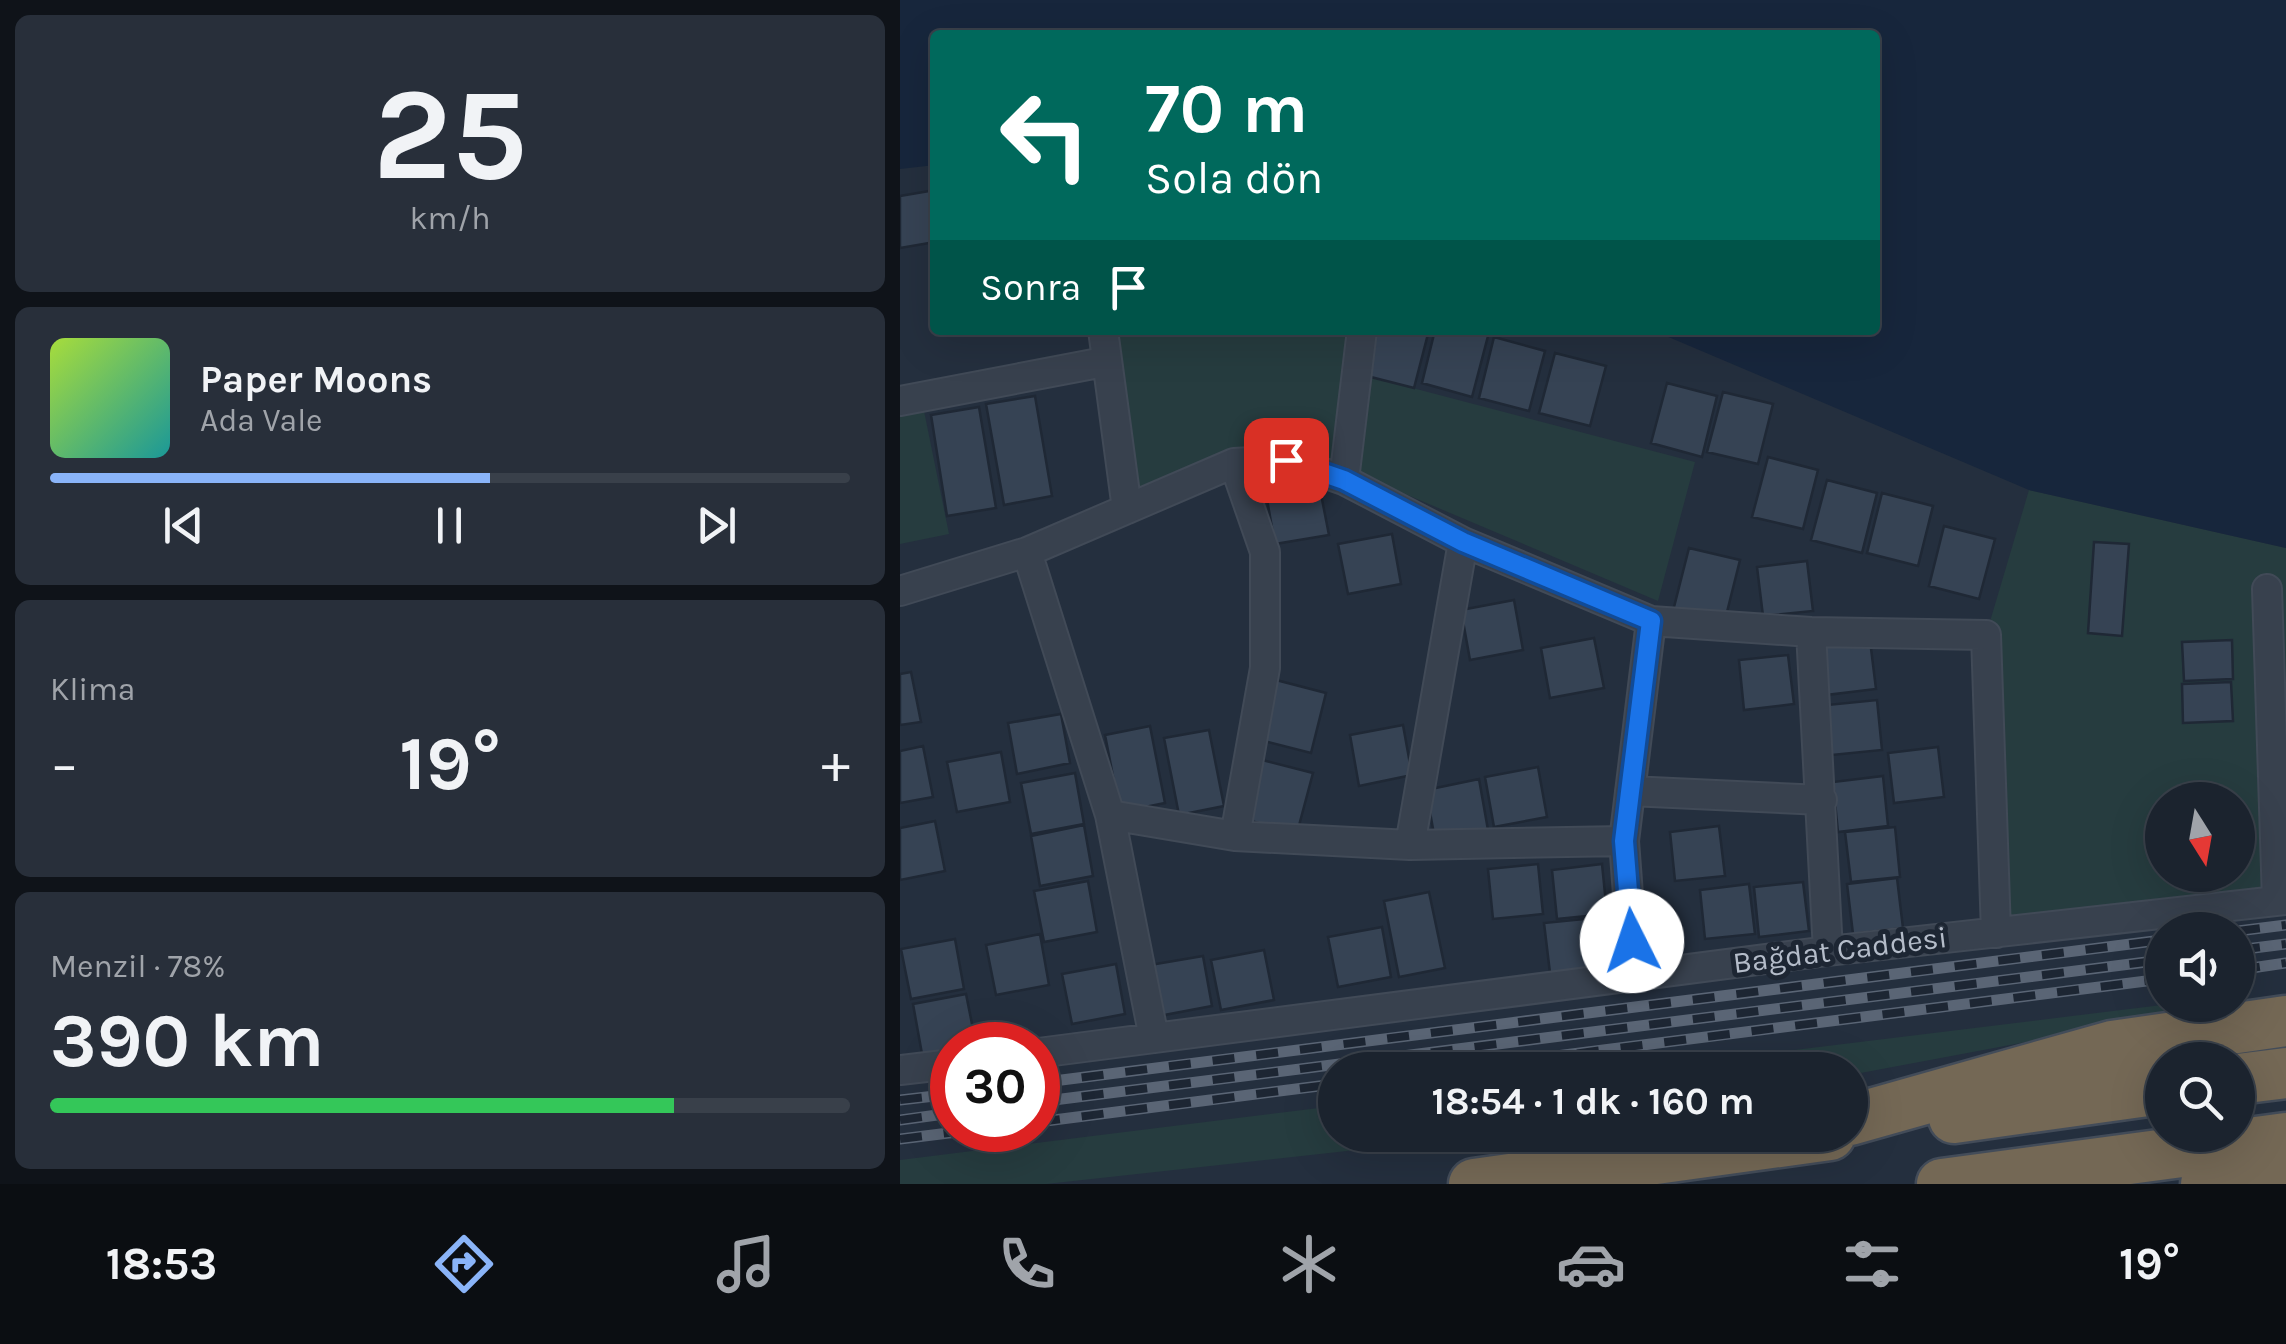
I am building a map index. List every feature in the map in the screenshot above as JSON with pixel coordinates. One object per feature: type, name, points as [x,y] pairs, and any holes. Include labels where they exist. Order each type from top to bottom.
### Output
[{"type":"highway","points":[[1868,1115],[2112,1046],[2286,1021]]},
{"type":"highway","points":[[2255,1078],[2286,1073]]},
{"type":"highway","points":[[1868,1130],[2145,1092]]},
{"type":"highway","points":[[1942,1184],[2286,1138]]},
{"type":"highway","points":[[1474,1184],[1694,1152]]},
{"type":"highway","points":[[2206,1184],[2286,1175]]},
{"type":"street","points":[[1103,335],[1127,509]]},
{"type":"street","points":[[1344,480],[1361,335]]},
{"type":"street","points":[[900,401],[1104,362]]},
{"type":"street","points":[[900,591],[1026,552],[1234,463],[1286,460],[1344,480],[1463,542],[1651,621],[1810,632],[1986,635],[1996,933]]},
{"type":"street","points":[[1234,463],[1265,552],[1265,668],[1235,836]]},
{"type":"street","points":[[1410,845],[1463,542]]},
{"type":"street","points":[[1026,552],[1110,815],[1154,1038]]},
{"type":"street","points":[[2267,589],[2281,901]]},
{"type":"street","points":[[1634,975],[1624,841],[1651,621]]},
{"type":"street","points":[[1810,632],[1828,951]]},
{"type":"street","points":[[1630,790],[1822,800]]},
{"type":"street","points":[[1110,815],[1235,836],[1410,845],[1624,841]]},
{"type":"street","name":"Bağdat Caddesi","points":[[1060,1049],[1828,951],[2281,901]]},
{"type":"street","points":[[900,1070],[930,1067]]},
{"type":"green space","points":[[1104,335],[1361,335],[1344,480],[1286,460],[1127,509]]},
{"type":"green space","points":[[1363,375],[1695,462],[1658,601],[1358,474]]},
{"type":"green space","points":[[923,406],[949,534],[900,544],[900,411]]},
{"type":"green space","points":[[2029,490],[2286,548],[2286,900],[2181,912],[2145,912],[2145,916],[1996,933],[1986,635]]},
{"type":"green space","points":[[2145,1007],[2145,1020],[1868,1072],[1868,1052],[1778,1052]]},
{"type":"green space","points":[[1318,1108],[1318,1152],[1337,1152],[1046,1184],[900,1184],[900,1160],[964,1152],[1060,1152],[1060,1140]]},
{"type":"water","points":[[900,0],[2286,0],[2286,548],[2029,490],[1664,335],[1880,335],[1880,30],[930,30],[930,166],[900,169]]},
{"type":"building","points":[[930,191],[930,243],[900,248],[900,196]]},
{"type":"building","points":[[1374,335],[1428,335],[1414,388],[1363,375]]},
{"type":"building","points":[[1434,335],[1488,336],[1472,397],[1422,383]]},
{"type":"building","points":[[1494,337],[1545,351],[1529,411],[1479,398]]},
{"type":"building","points":[[1555,353],[1606,366],[1590,426],[1539,413]]},
{"type":"building","points":[[1667,383],[1717,396],[1702,457],[1651,443]]},
{"type":"building","points":[[1723,392],[1773,404],[1758,464],[1707,452]]},
{"type":"building","points":[[1035,396],[1052,496],[1004,505],[986,404]]},
{"type":"building","points":[[979,407],[996,508],[947,516],[931,415]]},
{"type":"building","points":[[1768,457],[1818,470],[1803,529],[1752,517]]},
{"type":"building","points":[[1827,480],[1877,493],[1862,553],[1811,540]]},
{"type":"building","points":[[1319,484],[1329,535],[1275,544],[1266,494]]},
{"type":"building","points":[[1882,493],[1933,506],[1918,566],[1867,553]]},
{"type":"building","points":[[1944,526],[1995,539],[1979,599],[1929,586]]},
{"type":"building","points":[[1392,534],[1401,584],[1348,594],[1338,544]]},
{"type":"building","points":[[2094,542],[2129,544],[2122,636],[2088,633]]},
{"type":"building","points":[[1689,548],[1740,560],[1725,620],[1674,607]]},
{"type":"building","points":[[1807,561],[1813,611],[1763,616],[1757,567]]},
{"type":"building","points":[[1514,600],[1523,650],[1470,660],[1461,610]]},
{"type":"building","points":[[1594,638],[1604,688],[1550,698],[1541,648]]},
{"type":"building","points":[[1870,640],[1876,689],[1826,695],[1821,645]]},
{"type":"building","points":[[2232,640],[2233,679],[2184,681],[2182,642]]},
{"type":"building","points":[[1788,655],[1794,704],[1744,710],[1739,660]]},
{"type":"building","points":[[911,672],[921,722],[900,725],[900,674]]},
{"type":"building","points":[[1276,680],[1326,693],[1311,753],[1260,740]]},
{"type":"building","points":[[2231,682],[2233,721],[2183,723],[2182,684]]},
{"type":"building","points":[[1877,700],[1882,750],[1832,755],[1827,705]]},
{"type":"building","points":[[1061,714],[1070,763],[1017,774],[1008,723]]},
{"type":"building","points":[[1403,725],[1412,775],[1359,786],[1350,735]]},
{"type":"building","points":[[1150,726],[1165,803],[1120,812],[1105,735]]},
{"type":"building","points":[[1209,730],[1224,806],[1179,815],[1164,738]]},
{"type":"building","points":[[923,746],[933,797],[900,803],[900,751]]},
{"type":"building","points":[[1938,747],[1944,797],[1894,803],[1888,753]]},
{"type":"building","points":[[1001,752],[1010,802],[957,812],[947,762]]},
{"type":"building","points":[[1262,760],[1313,773],[1297,833],[1247,820]]},
{"type":"building","points":[[1538,767],[1547,817],[1494,827],[1485,777]]},
{"type":"building","points":[[1075,773],[1084,824],[1031,834],[1021,783]]},
{"type":"building","points":[[1883,776],[1888,826],[1838,832],[1833,782]]},
{"type":"building","points":[[1479,779],[1488,830],[1435,840],[1426,790]]},
{"type":"building","points":[[935,821],[945,871],[900,880],[900,828]]},
{"type":"building","points":[[1084,825],[1093,876],[1040,886],[1031,836]]},
{"type":"building","points":[[1719,826],[1725,876],[1675,881],[1670,832]]},
{"type":"building","points":[[1895,827],[1900,877],[1851,882],[1845,832]]},
{"type":"building","points":[[1538,864],[1543,914],[1493,919],[1488,869]]},
{"type":"building","points":[[1602,864],[1607,914],[1557,919],[1552,870]]},
{"type":"building","points":[[1897,878],[1903,928],[1853,934],[1847,884]]},
{"type":"building","points":[[1088,881],[1097,932],[1044,942],[1034,891]]},
{"type":"building","points":[[1803,882],[1809,931],[1759,937],[1754,887]]},
{"type":"building","points":[[1749,884],[1755,934],[1705,939],[1700,890]]},
{"type":"building","points":[[1429,892],[1445,968],[1399,977],[1384,901]]},
{"type":"building","points":[[1594,918],[1600,967],[1550,973],[1544,923]]},
{"type":"building","points":[[1382,927],[1391,977],[1338,987],[1328,937]]},
{"type":"building","points":[[1040,934],[1049,985],[996,995],[986,945]]},
{"type":"building","points":[[955,939],[964,989],[911,999],[901,949]]},
{"type":"building","points":[[1264,950],[1274,1000],[1221,1010],[1211,960]]},
{"type":"building","points":[[1203,956],[1212,1006],[1159,1016],[1150,965]]},
{"type":"building","points":[[1116,964],[1125,1014],[1072,1024],[1062,974]]},
{"type":"building","points":[[966,994],[972,1022],[930,1022],[930,1053],[922,1054],[913,1004]]},
{"type":"railway","points":[[2255,929],[2286,925]]},
{"type":"railway","points":[[1060,1080],[2145,942]]},
{"type":"railway","points":[[2255,948],[2286,944]]},
{"type":"railway","points":[[1060,1099],[2145,962]]},
{"type":"railway","points":[[2255,968],[2286,963]]},
{"type":"railway","points":[[1588,1052],[2145,981]]},
{"type":"railway","points":[[1060,1119],[1318,1086]]},
{"type":"railway","points":[[900,1100],[930,1097]]},
{"type":"railway","points":[[900,1120],[930,1116]]},
{"type":"railway","points":[[900,1139],[930,1135]]},
{"type":"route","points":[[1286,460],[1344,480],[1463,542],[1651,621],[1624,841],[1632,941]]}]
